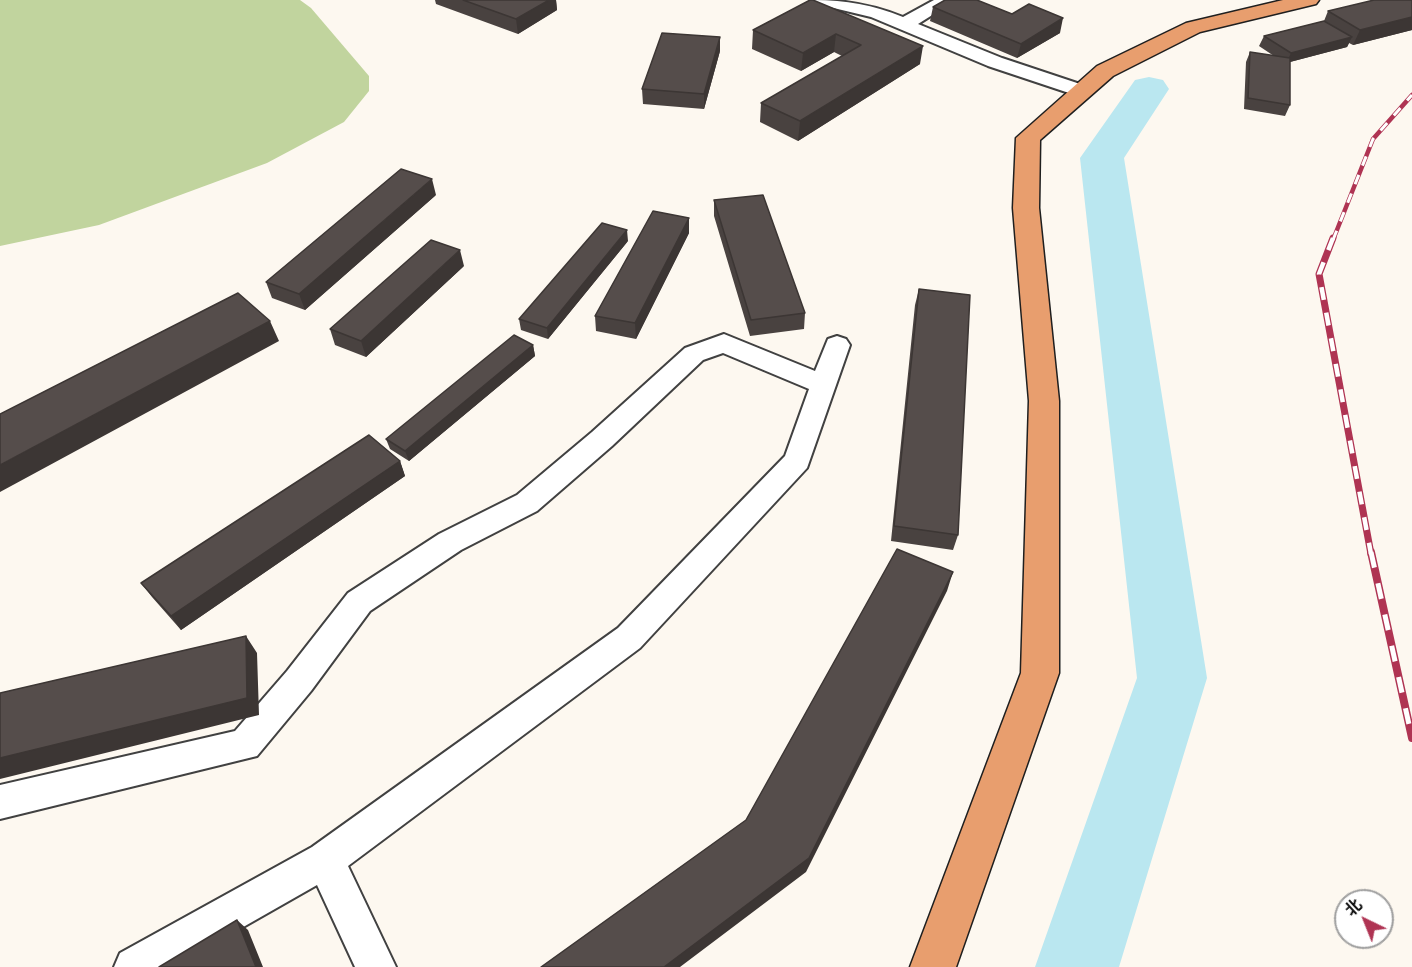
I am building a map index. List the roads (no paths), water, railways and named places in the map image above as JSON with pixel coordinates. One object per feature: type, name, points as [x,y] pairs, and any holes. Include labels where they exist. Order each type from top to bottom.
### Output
[{"type":"highway","points":[[933,967],[1040,673],[1044,401],[1026,208],[1028,138],[1105,71],[1193,27],[1309,0]]},
{"type":"street","points":[[823,0],[877,13],[995,62],[1082,91]]},
{"type":"street","points":[[904,24],[947,0]]},
{"type":"street","points":[[0,802],[245,745],[300,681],[359,602],[450,542],[527,503],[602,440],[694,354],[724,343],[823,385]]},
{"type":"street","points":[[134,967],[326,860],[629,638],[797,461],[837,345]]},
{"type":"street","points":[[326,860],[376,967]]},
{"type":"waterway","points":[[1077,967],[1172,678],[1102,158],[1149,89]]},
{"type":"railway","points":[[1333,240],[1373,139],[1412,95]]},
{"type":"railway","points":[[1333,238],[1319,274],[1371,554]]},
{"type":"railway","points":[[1371,552],[1412,738]]}]
